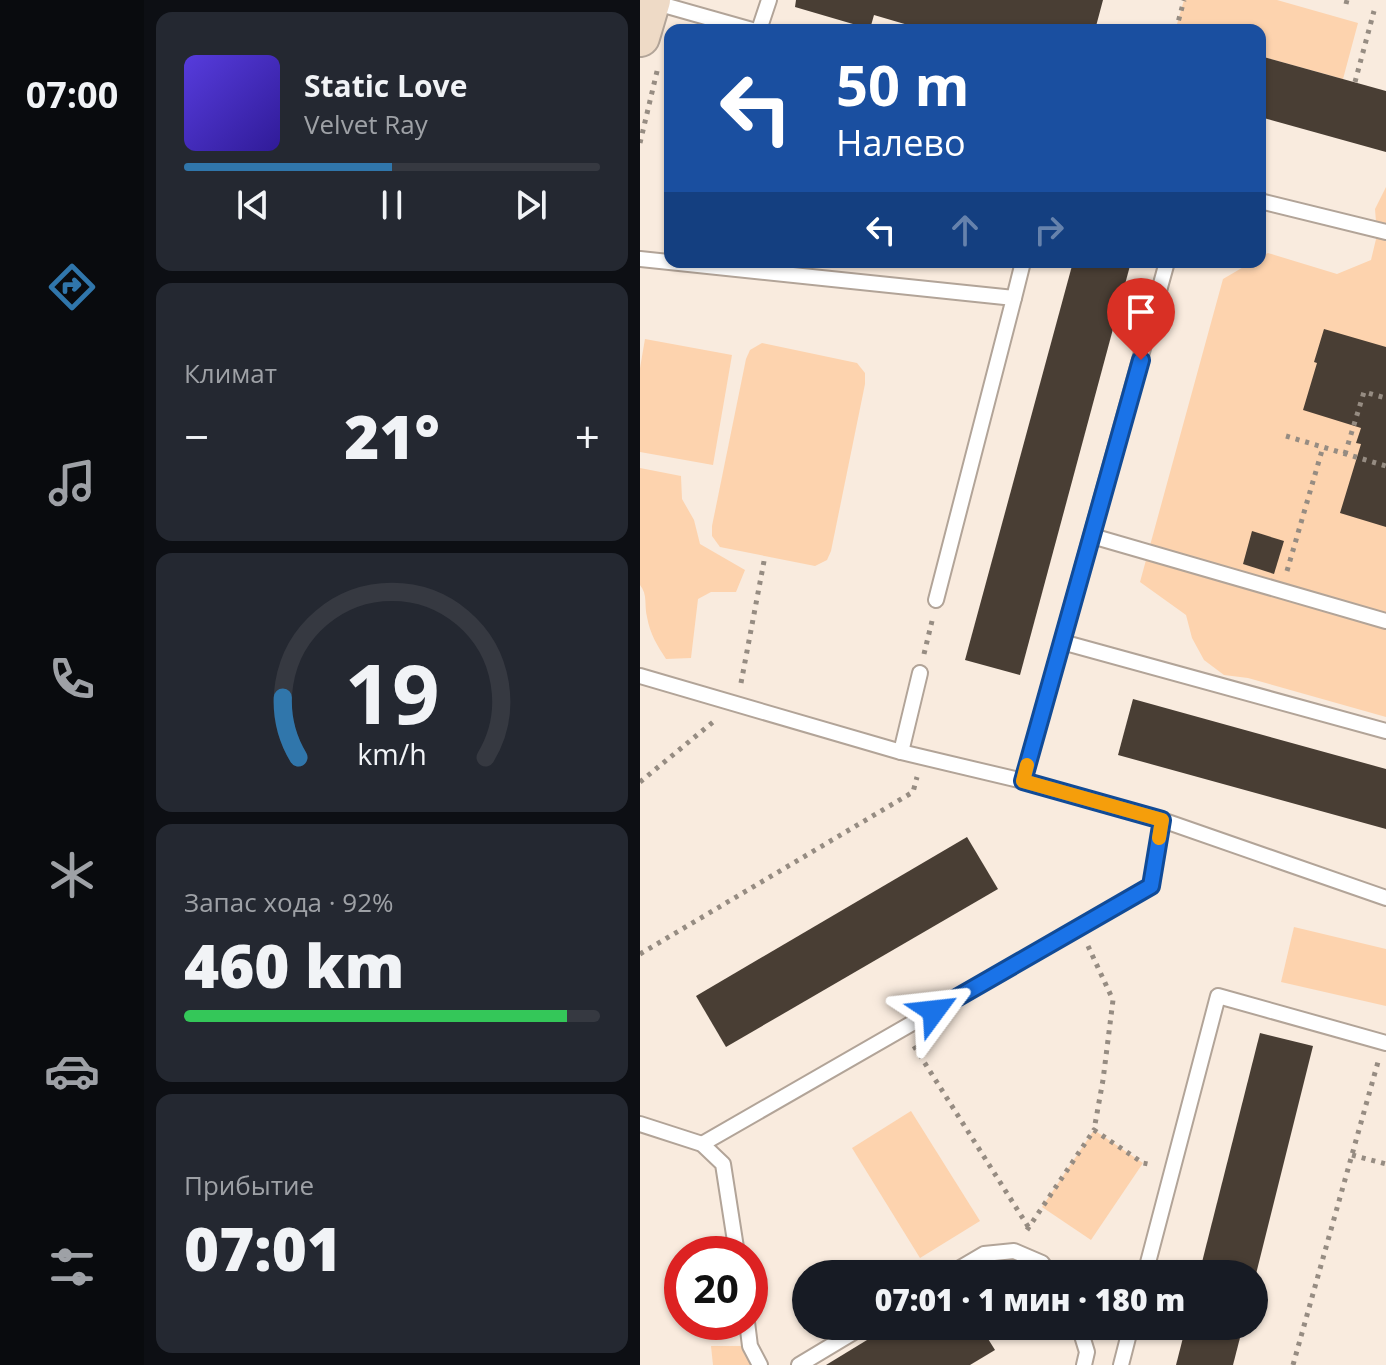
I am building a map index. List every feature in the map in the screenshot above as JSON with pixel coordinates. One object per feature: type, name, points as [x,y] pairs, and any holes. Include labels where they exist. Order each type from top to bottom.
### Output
[{"type":"street","points":[[640,37],[658,3]]},
{"type":"lane","points":[[761,24],[769,0]]},
{"type":"lane","points":[[658,3],[731,24]]},
{"type":"lane","points":[[1266,202],[1386,232]]},
{"type":"lane","points":[[640,259],[664,262]]},
{"type":"lane","points":[[726,268],[1014,298]]},
{"type":"lane","points":[[936,600],[1022,268]]},
{"type":"lane","points":[[1023,781],[1165,268]]},
{"type":"lane","points":[[1092,536],[1386,621]]},
{"type":"lane","points":[[1062,642],[1386,731]]},
{"type":"lane","points":[[901,752],[920,673]]},
{"type":"lane","points":[[640,676],[901,752],[1023,781],[1162,820],[1386,898]]},
{"type":"lane","points":[[702,1144],[1151,886],[1162,820]]},
{"type":"lane","points":[[1149,1260],[1218,996],[1385,1042]]},
{"type":"lane","points":[[640,1124],[702,1144],[723,1164],[734,1236]]},
{"type":"lane","points":[[974,1260],[984,1254],[1014,1251],[1035,1260]]},
{"type":"lane","points":[[749,1340],[760,1365]]},
{"type":"lane","points":[[799,1365],[841,1340]]},
{"type":"lane","points":[[1083,1340],[1087,1352],[1084,1365]]},
{"type":"lane","points":[[1121,1365],[1127,1340]]},
{"type":"path","points":[[1178,24],[1184,0]]},
{"type":"path","points":[[640,143],[658,3]]},
{"type":"path","points":[[1355,82],[1374,11]]},
{"type":"path","points":[[1345,454],[1364,392],[1386,398]]},
{"type":"path","points":[[1286,436],[1386,466]]},
{"type":"path","points":[[1282,591],[1323,447]]},
{"type":"path","points":[[640,782],[736,703],[765,556]]},
{"type":"path","points":[[640,954],[913,792],[922,757]]},
{"type":"path","points":[[1014,1251],[1094,1130],[1113,1000],[1079,927]]},
{"type":"path","points":[[903,1028],[1029,1228]]},
{"type":"path","points":[[1293,1365],[1385,1042]]},
{"type":"path","points":[[1094,1130],[1143,1163],[1172,1170]]},
{"type":"path","points":[[1352,1155],[1386,1164]]},
{"type":"shaded area","points":[[1184,0],[1277,0],[1358,23],[1343,79],[1266,58],[1266,24],[1177,24]]},
{"type":"shaded area","points":[[1386,187],[1386,717],[1248,678],[1224,675],[1204,660],[1192,638],[1186,615],[1140,582],[1223,279],[1242,268],[1266,268],[1268,253],[1337,274],[1371,260],[1377,235],[1375,209]]},
{"type":"shaded area","points":[[645,339],[732,355],[713,465],[640,452],[640,368]]},
{"type":"shaded area","points":[[762,343],[857,363],[865,373],[831,551],[827,560],[815,566],[720,547],[712,536],[746,359],[750,350]]},
{"type":"shaded area","points":[[640,468],[681,476],[682,499],[694,520],[700,544],[745,570],[736,592],[711,592],[698,599],[691,658],[666,659],[648,623],[645,596],[640,585]]},
{"type":"shaded area","points":[[1294,927],[1386,949],[1386,1006],[1281,982]]},
{"type":"shaded area","points":[[911,1111],[980,1221],[920,1258],[852,1148]]},
{"type":"shaded area","points":[[1094,1130],[1143,1163],[1091,1240],[1042,1207]]},
{"type":"shaded area","points":[[711,1346],[750,1346],[760,1365],[713,1365]]},
{"type":"building","points":[[796,0],[1103,0],[1097,24],[905,24],[874,15],[871,24],[853,24],[795,7]]},
{"type":"building","points":[[1266,58],[1386,91],[1386,152],[1266,119]]},
{"type":"building","points":[[1071,268],[1129,268],[1020,675],[965,660]]},
{"type":"building","points":[[1324,329],[1386,347],[1386,527],[1340,513],[1361,444],[1356,443],[1361,428],[1303,410]]},
{"type":"building","points":[[1252,531],[1284,541],[1274,574],[1243,564]]},
{"type":"building","points":[[1133,699],[1386,769],[1386,829],[1118,755]]},
{"type":"building","points":[[967,837],[998,889],[726,1047],[696,996]]},
{"type":"building","points":[[1260,1033],[1313,1046],[1260,1260],[1203,1260]]},
{"type":"building","points":[[867,1340],[989,1340],[995,1350],[970,1365],[826,1365]]},
{"type":"building","points":[[1182,1340],[1239,1340],[1233,1365],[1176,1365]]},
{"type":"slow traffic","points":[[1027,765],[1023,781],[1162,820],[1159,838]]},
{"type":"route","points":[[934,1011],[1151,886],[1162,820],[1023,781],[1141,360]]}]
